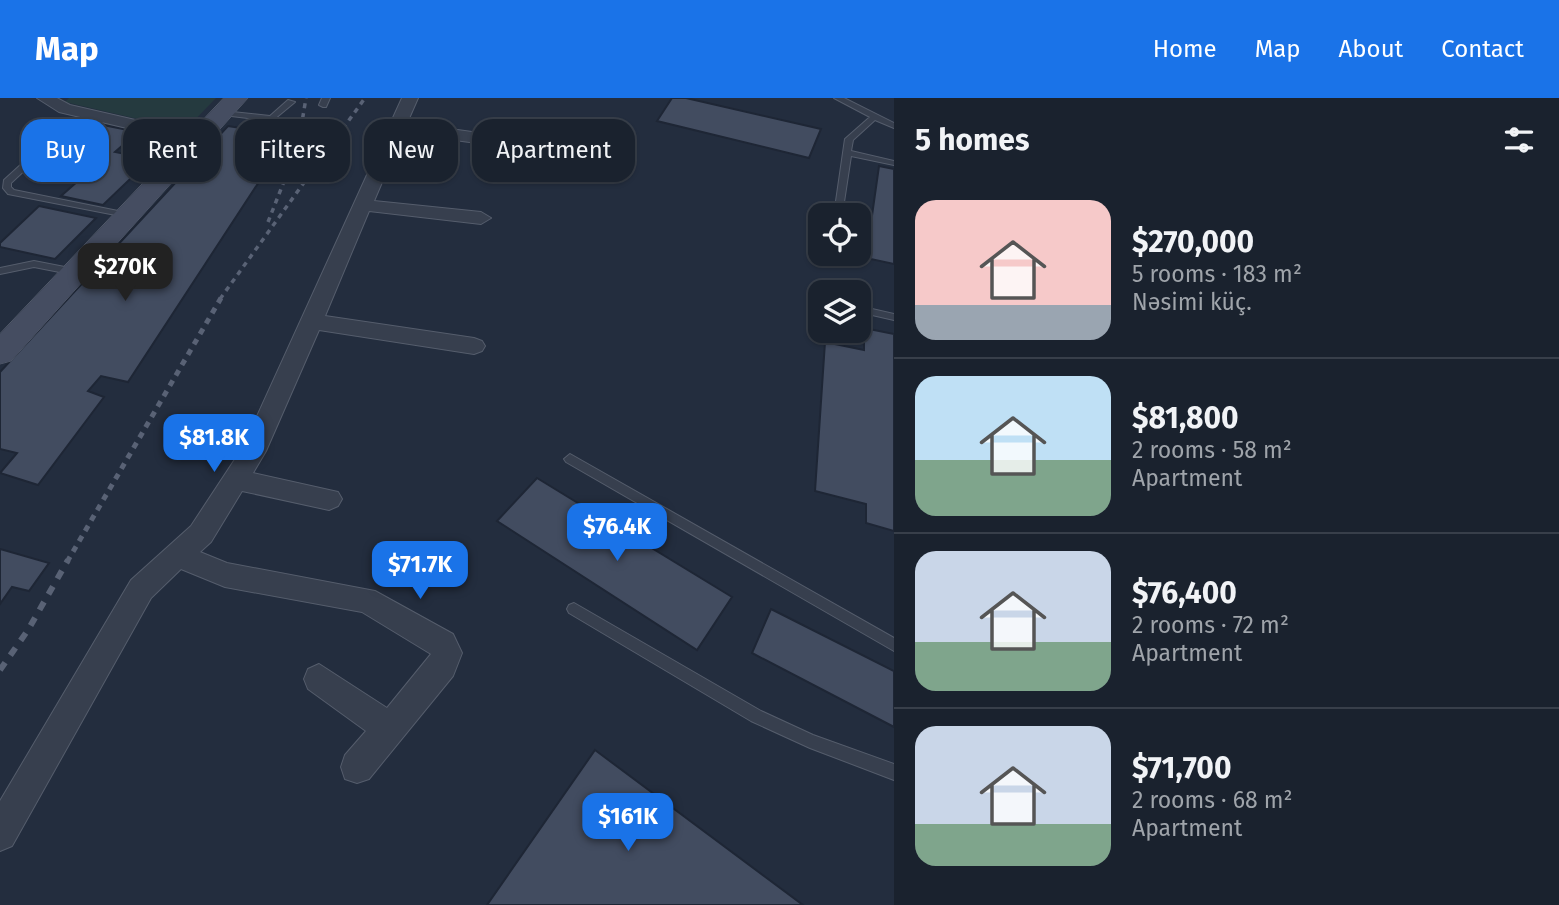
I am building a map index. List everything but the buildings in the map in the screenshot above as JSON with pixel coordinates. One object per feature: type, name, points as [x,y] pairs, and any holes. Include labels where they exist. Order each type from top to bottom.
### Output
[{"type":"street","points":[[45,98],[65,109],[123,122]]},
{"type":"street","points":[[401,119],[410,98]]},
{"type":"street","points":[[218,119],[230,106]]},
{"type":"street","points":[[0,353],[160,182]]},
{"type":"street","points":[[0,834],[141,589],[207,527],[238,480],[254,451],[373,182]]},
{"type":"street","points":[[363,205],[481,218]]},
{"type":"street","points":[[310,321],[474,346]]},
{"type":"street","points":[[238,480],[329,499]]},
{"type":"street","points":[[179,556],[225,575],[365,600],[384,608],[442,644],[447,653],[442,666],[357,767]]},
{"type":"street","points":[[318,679],[389,729]]},
{"type":"lane","points":[[838,98],[894,126]]},
{"type":"lane","points":[[230,106],[272,119],[291,102]]},
{"type":"lane","points":[[840,203],[853,132],[874,117]]},
{"type":"lane","points":[[847,153],[894,163]]},
{"type":"lane","points":[[21,169],[7,182],[7,188],[11,192],[128,216]]},
{"type":"lane","points":[[0,271],[34,264],[76,272]]},
{"type":"lane","points":[[871,312],[894,317]]},
{"type":"lane","points":[[570,459],[894,645]]},
{"type":"lane","points":[[574,609],[756,716],[810,741],[894,772]]},
{"type":"green space","points":[[69,98],[216,98],[196,119],[138,119],[65,102]]},
{"type":"railway","points":[[268,222],[298,146],[306,98]]},
{"type":"railway","points":[[220,299],[365,98]]},
{"type":"railway","points":[[67,562],[221,298]]},
{"type":"railway","points":[[0,670],[28,630],[68,560]]}]
